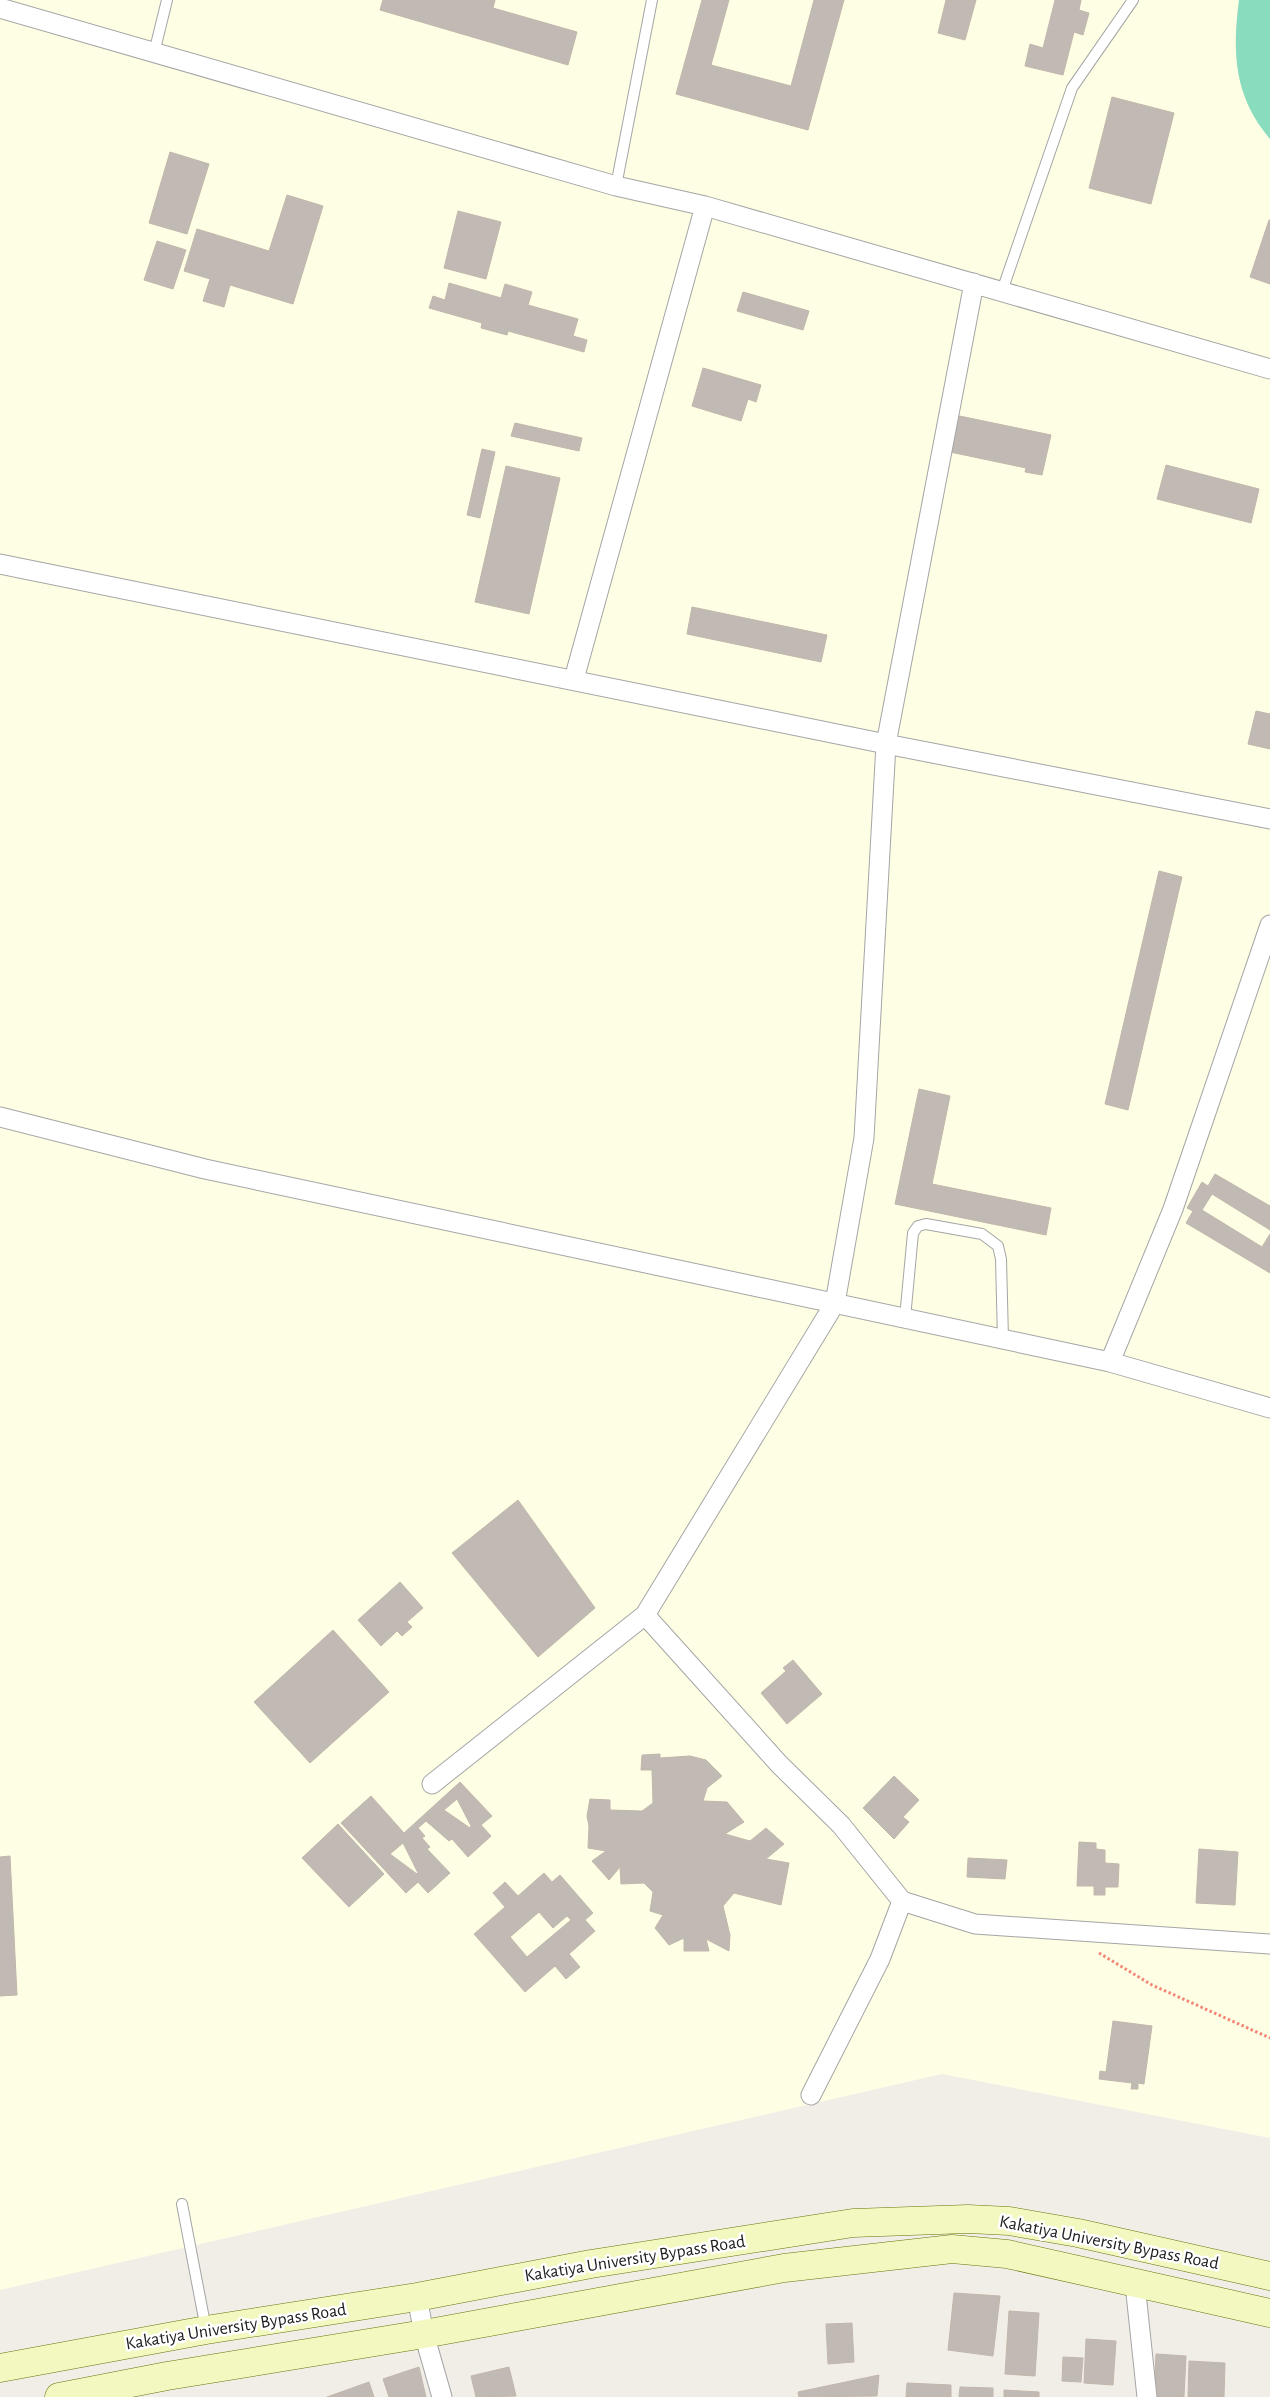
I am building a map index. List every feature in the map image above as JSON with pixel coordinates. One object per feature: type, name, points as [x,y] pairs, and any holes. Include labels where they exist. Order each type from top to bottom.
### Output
[{"type":"main road","name":"Kakatiya University Bypass Road","points":[[0,2368],[206,2330],[417,2297],[591,2264],[853,2223],[968,2219],[1009,2221],[1078,2233],[1270,2276]]},
{"type":"main road","name":"Kakatiya University Bypass Road","points":[[59,2397],[167,2376],[424,2334],[784,2268],[952,2249],[1007,2254],[1270,2314]]},
{"type":"street","points":[[0,8],[616,186],[705,206],[1270,369]]},
{"type":"street","points":[[574,679],[705,206]]},
{"type":"street","points":[[432,1784],[645,1615],[835,1303],[864,1138],[886,744],[974,283]]},
{"type":"street","points":[[0,564],[574,679],[886,744],[1270,819]]},
{"type":"street","points":[[1110,1362],[1173,1210],[1270,925]]},
{"type":"street","points":[[0,1117],[205,1169],[1110,1362],[1270,1408]]},
{"type":"street","points":[[645,1615],[779,1764],[841,1826],[902,1901],[975,1924],[1270,1944]]},
{"type":"street","points":[[811,2095],[880,1959],[902,1901]]},
{"type":"street","points":[[1135,2284],[1147,2397]]},
{"type":"street","points":[[417,2297],[424,2334],[442,2397]]},
{"type":"lane","points":[[154,53],[167,0]]},
{"type":"lane","points":[[616,186],[652,0]]},
{"type":"lane","points":[[1002,291],[1072,88],[1133,0]]},
{"type":"lane","points":[[905,1318],[913,1233],[918,1226],[926,1224],[982,1234],[998,1246],[1001,1258],[1003,1339]]},
{"type":"lane","points":[[182,2204],[206,2330]]},
{"type":"path","points":[[1095,1950],[1152,1985],[1270,2038]]},
{"type":"shaded area","points":[[0,0],[1270,0],[1270,2138],[942,2074],[0,2290]]},
{"type":"green space","points":[[1239,0],[1270,0],[1270,139],[1249,107],[1238,74],[1236,38]]},
{"type":"building","points":[[383,0],[495,0],[493,8],[577,32],[568,65],[380,10]]},
{"type":"building","points":[[702,0],[729,0],[711,65],[791,86],[814,0],[844,0],[808,130],[676,94]]},
{"type":"building","points":[[946,0],[976,0],[965,40],[938,33]]},
{"type":"building","points":[[1055,0],[1081,0],[1079,10],[1089,13],[1083,35],[1074,32],[1063,75],[1025,66],[1030,44],[1043,48]]},
{"type":"building","points":[[1112,97],[1174,113],[1151,204],[1089,188]]},
{"type":"building","points":[[170,152],[209,164],[187,234],[149,223]]},
{"type":"building","points":[[287,195],[323,206],[293,304],[230,285],[224,307],[203,301],[210,279],[184,271],[197,229],[269,251]]},
{"type":"building","points":[[458,211],[501,222],[486,279],[444,268]]},
{"type":"building","points":[[1270,220],[1270,284],[1250,277]]},
{"type":"building","points":[[157,241],[186,250],[173,289],[144,280]]},
{"type":"building","points":[[449,283],[501,298],[505,284],[532,292],[528,305],[578,319],[573,336],[587,340],[584,352],[508,331],[507,335],[481,328],[482,323],[429,308],[433,296],[445,300]]},
{"type":"building","points":[[743,292],[809,311],[803,330],[737,311]]},
{"type":"building","points":[[703,368],[761,385],[756,402],[748,399],[741,421],[692,406]]},
{"type":"building","points":[[950,414],[1051,435],[1042,475],[1025,472],[1026,468],[950,452]]},
{"type":"building","points":[[515,423],[582,438],[579,451],[511,436]]},
{"type":"building","points":[[482,449],[495,452],[480,518],[467,515]]},
{"type":"building","points":[[1166,465],[1259,489],[1251,523],[1157,499]]},
{"type":"building","points":[[506,466],[560,478],[529,614],[475,602]]},
{"type":"building","points":[[692,607],[827,635],[821,662],[687,634]]},
{"type":"building","points":[[1256,711],[1270,714],[1270,749],[1248,744]]},
{"type":"building","points":[[1159,871],[1182,877],[1128,1110],[1105,1104]]},
{"type":"building","points":[[919,1089],[950,1096],[932,1184],[1051,1208],[1046,1235],[895,1204]]},
{"type":"building","points":[[1215,1174],[1270,1206],[1270,1230],[1212,1194],[1202,1210],[1262,1247],[1270,1234],[1270,1273],[1186,1223],[1193,1211],[1187,1208],[1202,1182],[1208,1186]]},
{"type":"building","points":[[518,1500],[595,1608],[538,1657],[452,1553]]},
{"type":"building","points":[[400,1582],[423,1608],[407,1622],[412,1627],[402,1636],[397,1631],[381,1646],[358,1620]]},
{"type":"building","points":[[333,1630],[389,1692],[310,1763],[254,1702]]},
{"type":"building","points":[[793,1660],[822,1694],[787,1724],[761,1693],[786,1671],[783,1668]]},
{"type":"building","points":[[660,1754],[660,1758],[690,1756],[706,1760],[722,1776],[707,1788],[703,1801],[727,1802],[744,1822],[725,1834],[750,1841],[766,1828],[784,1844],[766,1859],[789,1863],[781,1905],[734,1893],[723,1906],[730,1935],[729,1951],[706,1939],[709,1951],[684,1951],[684,1938],[669,1945],[655,1928],[663,1915],[650,1911],[653,1892],[644,1883],[621,1884],[620,1867],[609,1880],[592,1861],[606,1851],[588,1848],[589,1826],[587,1816],[590,1799],[610,1800],[610,1810],[642,1811],[653,1803],[652,1770],[641,1770],[642,1755]]},
{"type":"building","points":[[894,1776],[919,1800],[903,1817],[909,1822],[894,1839],[863,1808]]},
{"type":"building","points":[[460,1782],[492,1816],[481,1825],[491,1836],[468,1857],[452,1839],[449,1841],[426,1821],[418,1828],[425,1836],[422,1838],[430,1847],[427,1849],[450,1873],[428,1893],[418,1882],[406,1893],[341,1823],[371,1796],[404,1833]],"holes":[[[457,1799],[471,1826],[470,1828],[444,1810]],[[403,1843],[418,1873],[417,1874],[390,1854]]]},
{"type":"building","points":[[338,1824],[384,1874],[349,1907],[302,1858]]},
{"type":"building","points":[[1079,1842],[1096,1843],[1096,1849],[1105,1850],[1105,1863],[1119,1864],[1118,1887],[1105,1887],[1105,1895],[1094,1895],[1094,1886],[1077,1886]]},
{"type":"building","points":[[1199,1849],[1238,1852],[1235,1905],[1196,1903]]},
{"type":"building","points":[[10,1856],[17,1995],[0,1996],[0,1857]]},
{"type":"building","points":[[968,1858],[1007,1860],[1005,1879],[967,1877]]},
{"type":"building","points":[[544,1873],[552,1882],[560,1875],[593,1913],[585,1920],[595,1931],[569,1954],[580,1967],[566,1979],[555,1966],[525,1992],[474,1934],[505,1907],[493,1893],[505,1882],[518,1896]],"holes":[[[539,1912],[553,1928],[567,1916],[571,1920],[527,1957],[510,1937]]]},
{"type":"building","points":[[1113,2021],[1152,2026],[1144,2084],[1138,2083],[1138,2089],[1131,2089],[1132,2083],[1099,2079],[1100,2071],[1106,2072]]},
{"type":"building","points":[[954,2293],[1000,2296],[993,2356],[948,2350]]},
{"type":"building","points":[[1009,2311],[1039,2313],[1035,2376],[1005,2374]]},
{"type":"building","points":[[852,2323],[854,2362],[828,2364],[826,2324]]},
{"type":"building","points":[[1086,2339],[1116,2341],[1113,2385],[1084,2383]]},
{"type":"building","points":[[1156,2354],[1186,2356],[1184,2397],[1154,2397]]},
{"type":"building","points":[[1063,2357],[1083,2358],[1081,2382],[1062,2381]]},
{"type":"building","points":[[1189,2361],[1225,2363],[1224,2397],[1188,2397]]},
{"type":"building","points":[[419,2367],[426,2397],[389,2397],[383,2379]]},
{"type":"building","points":[[509,2367],[516,2396],[476,2397],[471,2376]]},
{"type":"building","points":[[879,2375],[877,2396],[799,2397],[798,2392]]},
{"type":"building","points":[[369,2382],[374,2397],[327,2397]]},
{"type":"building","points":[[907,2383],[951,2385],[951,2397],[906,2397]]},
{"type":"building","points":[[960,2387],[993,2388],[993,2397],[959,2397]]},
{"type":"building","points":[[1004,2390],[1039,2392],[1039,2397],[1004,2397]]}]
